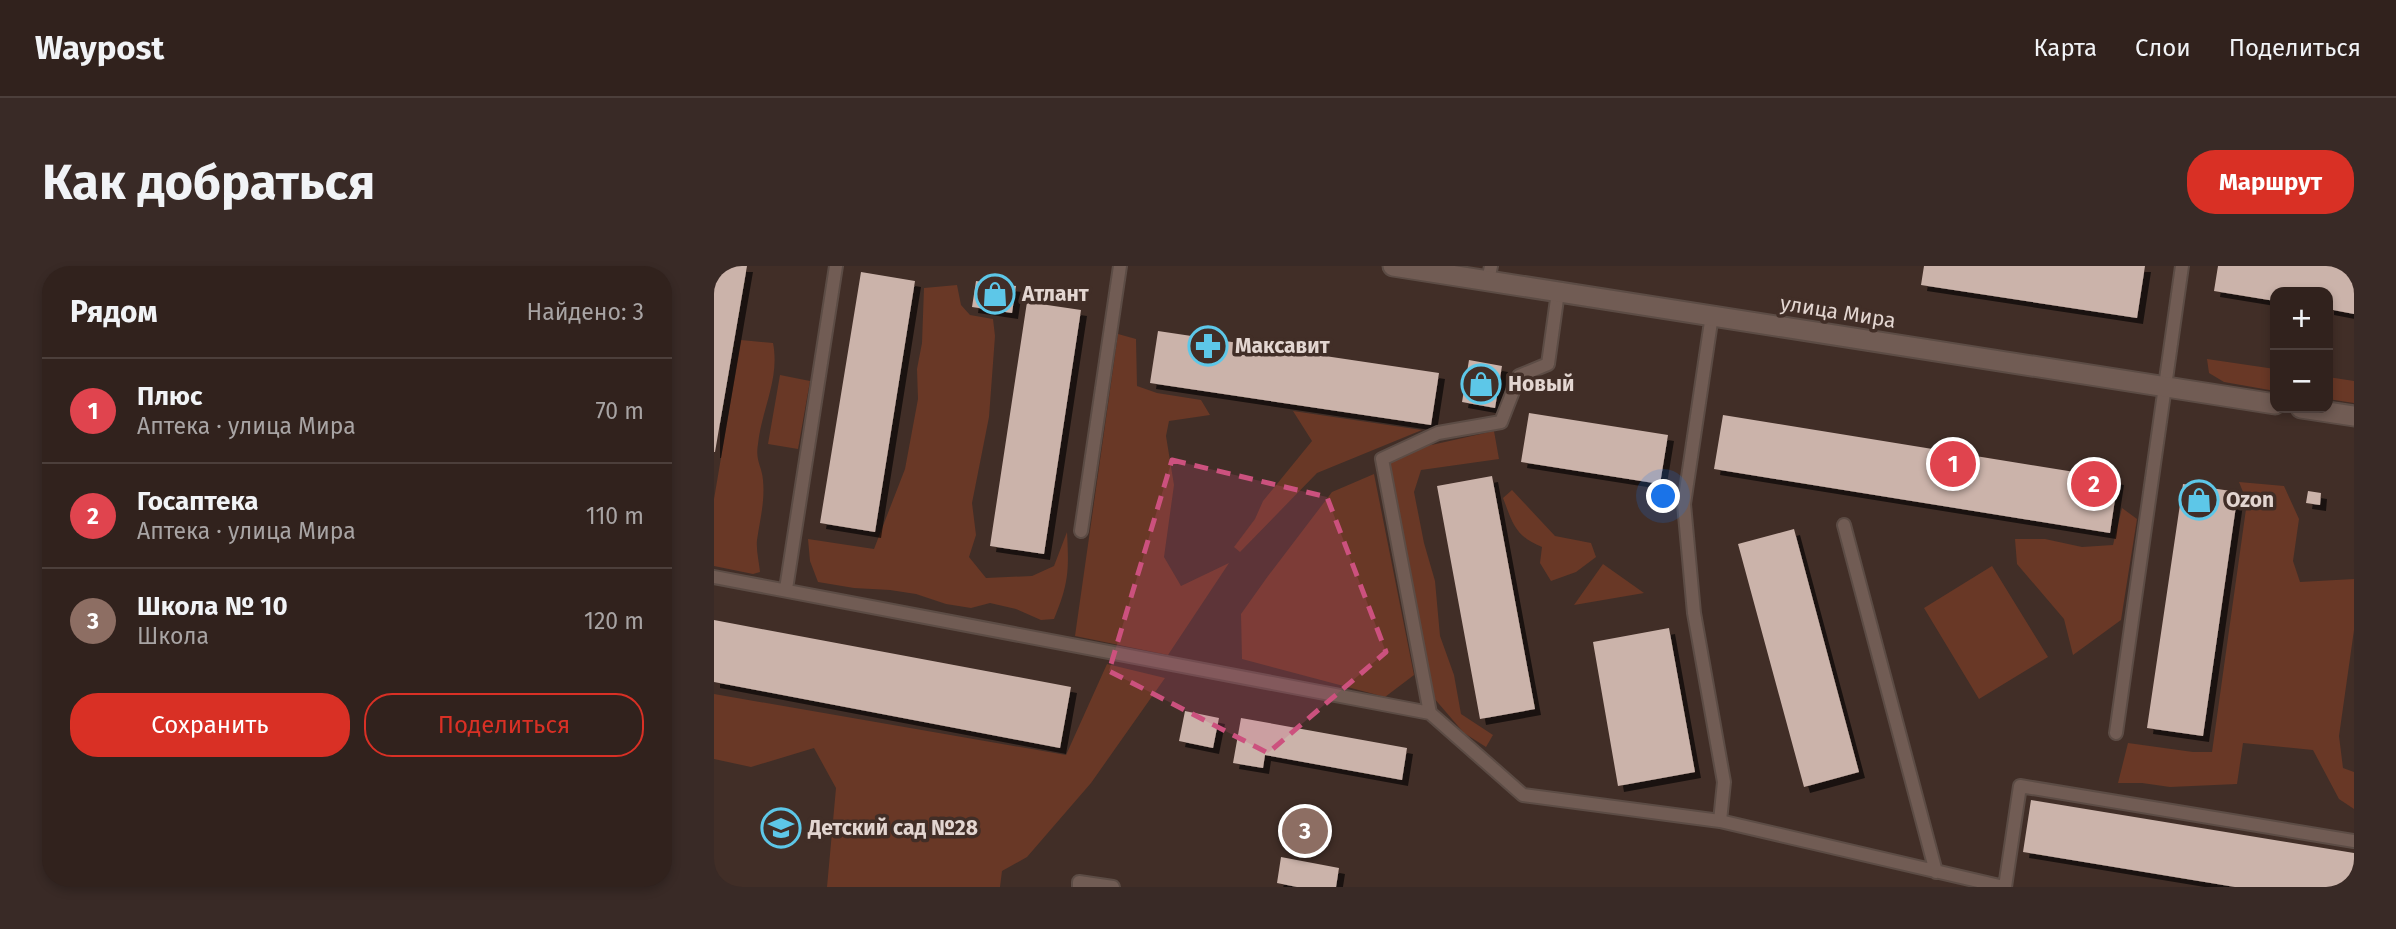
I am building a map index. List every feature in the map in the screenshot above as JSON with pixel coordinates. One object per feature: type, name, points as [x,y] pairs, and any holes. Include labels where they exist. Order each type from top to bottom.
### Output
[{"type":"street","name":"улица Мира","points":[[1394,266],[1489,273],[1558,292],[2270,403]]},
{"type":"street","points":[[2333,413],[2354,416]]},
{"type":"lane","points":[[786,589],[836,266]]},
{"type":"lane","points":[[1081,531],[1120,266]]},
{"type":"lane","points":[[2116,733],[2182,266]]},
{"type":"lane","points":[[1430,713],[1382,458],[1438,433],[1501,422],[1519,376],[1548,364],[1558,292]]},
{"type":"lane","points":[[1712,315],[1684,504],[1694,613],[1724,782],[1720,821]]},
{"type":"lane","points":[[1844,525],[1936,872]]},
{"type":"lane","points":[[714,576],[1430,713],[1523,795],[1720,821],[2004,887],[2020,786],[2354,841]]},
{"type":"lane","points":[[1079,887],[1079,882],[1113,887]]},
{"type":"highlighted area","points":[[1172,460],[1327,497],[1386,652],[1268,753],[1109,671]]},
{"type":"shaded area","points":[[957,285],[961,305],[970,315],[993,319],[995,336],[989,417],[972,503],[976,535],[969,557],[986,578],[1032,576],[1054,566],[1067,532],[1067,576],[1054,619],[1041,620],[1016,609],[990,603],[971,608],[946,604],[916,594],[818,582],[810,561],[808,539],[874,549],[905,469],[918,399],[917,369],[922,343],[924,288]]},
{"type":"shaded area","points":[[1118,334],[1136,339],[1137,386],[1157,393],[1201,400],[1210,415],[1169,421],[1166,436],[1174,485],[1164,557],[1181,586],[1229,563],[1168,655],[1075,636]]},
{"type":"shaded area","points":[[741,340],[773,343],[775,356],[757,450],[763,496],[757,544],[760,572],[753,574],[714,566],[714,499]]},
{"type":"shaded area","points":[[2207,359],[2270,368],[2270,390],[2224,382],[2209,373]]},
{"type":"shaded area","points":[[780,375],[810,381],[798,449],[768,444]]},
{"type":"shaded area","points":[[2333,378],[2354,381],[2354,403],[2333,400]]},
{"type":"shaded area","points":[[1293,411],[1422,430],[1317,473],[1240,552],[1234,547],[1255,519],[1263,501],[1312,441]]},
{"type":"shaded area","points":[[1494,431],[1499,459],[1421,470],[1414,492],[1435,581],[1440,636],[1454,675],[1461,714],[1493,735],[1486,747],[1464,733],[1433,697],[1389,463],[1427,446]]},
{"type":"shaded area","points":[[1374,474],[1414,675],[1385,697],[1242,659],[1241,614],[1268,576],[1332,492]]},
{"type":"shaded area","points":[[2239,482],[2284,486],[2299,519],[2293,561],[2300,582],[2354,579],[2354,630],[2339,736],[2343,768],[2354,772],[2354,809],[2339,799],[2313,750],[2243,743],[2237,784],[2170,787],[2118,783],[2128,743],[2212,752],[2247,502]]},
{"type":"shaded area","points":[[1512,490],[1555,536],[1591,543],[1596,557],[1576,572],[1551,581],[1540,563],[1542,547],[1520,534],[1510,515],[1503,498]]},
{"type":"shaded area","points":[[2122,508],[2137,519],[2121,620],[2073,655],[2064,619],[2017,564],[2015,539],[2045,539],[2082,547],[2113,545]]},
{"type":"shaded area","points":[[1603,564],[1644,593],[1574,605]]},
{"type":"shaded area","points":[[1992,566],[2048,657],[1979,699],[1924,608]]},
{"type":"shaded area","points":[[1107,664],[1165,678],[1091,783],[1027,857],[1002,871],[1000,887],[827,887],[836,788],[814,748],[751,767],[714,759],[714,694],[1066,755]]},
{"type":"building","points":[[714,266],[747,266],[715,452],[714,452]]},
{"type":"building","points":[[1924,266],[2145,266],[2137,318],[1921,285]]},
{"type":"building","points":[[2218,266],[2354,266],[2354,314],[2333,310],[2333,287],[2270,287],[2270,300],[2214,291]]},
{"type":"building","points":[[861,272],[915,281],[875,532],[820,523]]},
{"type":"building","points":[[976,281],[1016,286],[1012,313],[972,307]]},
{"type":"building","points":[[1027,302],[1081,310],[1044,554],[990,546]]},
{"type":"building","points":[[1158,331],[1439,373],[1431,425],[1150,383]]},
{"type":"building","points":[[1469,360],[1502,366],[1495,408],[1462,402]]},
{"type":"building","points":[[1529,413],[1668,435],[1660,484],[1521,462]]},
{"type":"building","points":[[1723,415],[2118,479],[2110,533],[1714,469]]},
{"type":"building","points":[[1492,476],[1535,709],[1480,719],[1437,486]]},
{"type":"building","points":[[2183,484],[2238,492],[2203,736],[2147,728]]},
{"type":"building","points":[[2308,491],[2321,493],[2320,505],[2306,503]]},
{"type":"building","points":[[1794,529],[1859,772],[1804,787],[1738,544]]},
{"type":"building","points":[[714,620],[1071,687],[1060,748],[714,682]]},
{"type":"building","points":[[1669,628],[1695,772],[1618,786],[1593,642]]},
{"type":"building","points":[[1185,711],[1219,718],[1213,748],[1179,741]]},
{"type":"building","points":[[1241,718],[1407,748],[1402,780],[1265,755],[1263,768],[1233,763]]},
{"type":"building","points":[[2031,800],[2354,853],[2354,887],[2235,887],[2023,852]]},
{"type":"building","points":[[1281,857],[1339,868],[1336,887],[1297,887],[1277,883]]},
{"type":"place","name":"Атлант","points":[[995,294]]},
{"type":"place","name":"Максавит","points":[[1208,346]]},
{"type":"place","name":"Новый","points":[[1481,384]]},
{"type":"place","name":"Плюс","points":[[1953,464]]},
{"type":"place","name":"Госаптека","points":[[2094,484]]},
{"type":"place","name":"Ozon","points":[[2199,500]]},
{"type":"place","name":"Детский сад №28","points":[[781,828]]},
{"type":"place","name":"Школа № 10","points":[[1305,831]]}]
